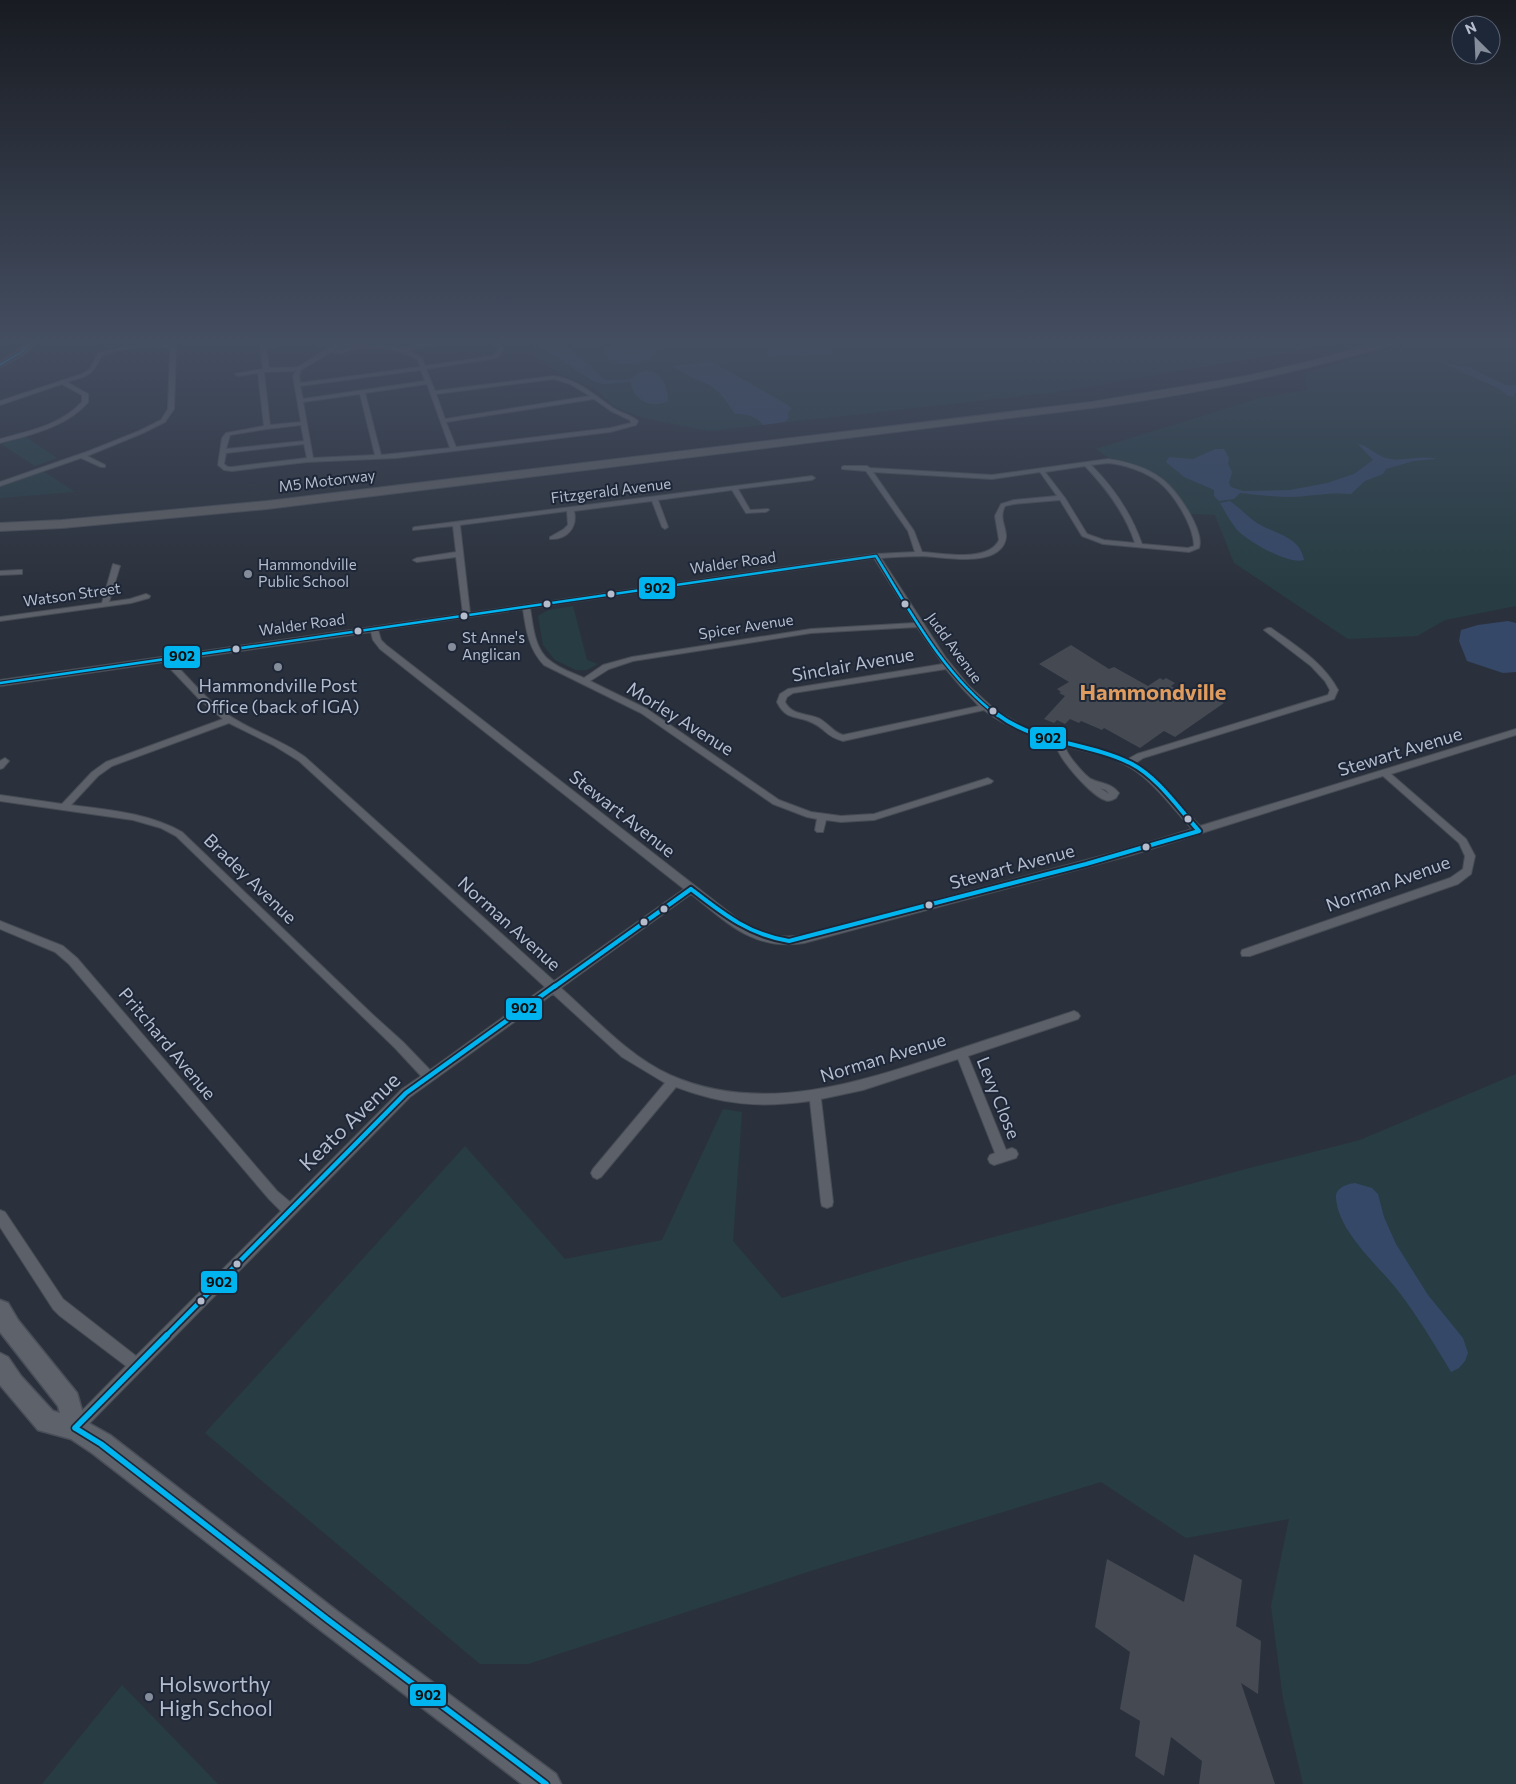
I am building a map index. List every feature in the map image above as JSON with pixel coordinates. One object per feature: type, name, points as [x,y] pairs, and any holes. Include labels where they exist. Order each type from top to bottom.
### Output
[{"type":"highway","name":"M5 Motorway","points":[[0,516],[97,512],[375,485],[905,422]]},
{"type":"highway","name":"M5 Motorway","points":[[0,528],[268,506],[954,422]]},
{"type":"main road","points":[[0,1311],[10,1328],[69,1401],[75,1428]]},
{"type":"main road","points":[[0,1365],[13,1384],[46,1422],[75,1428],[101,1444],[320,1614],[546,1784]]},
{"type":"street","points":[[0,441],[56,422]]},
{"type":"street","points":[[0,484],[141,432],[160,422]]},
{"type":"street","points":[[266,422],[266,427]]},
{"type":"street","points":[[369,422],[378,457]]},
{"type":"street","points":[[444,422],[453,448]]},
{"type":"street","points":[[310,460],[304,423],[228,434],[225,438],[221,465],[226,469],[310,460],[378,457],[610,430],[635,422]]},
{"type":"street","points":[[223,451],[307,442]]},
{"type":"street","points":[[81,455],[103,466]]},
{"type":"street","points":[[844,468],[992,476],[1108,461],[1118,462],[1159,480],[1182,508],[1194,529],[1198,542],[1197,547],[1189,550],[1139,546],[1103,542],[1084,535],[1062,498],[1041,470]]},
{"type":"street","points":[[1086,464],[1106,484],[1121,504],[1130,521],[1139,546]]},
{"type":"street","points":[[867,468],[912,531],[920,554]]},
{"type":"street","name":"Fitzgerald Avenue","points":[[414,529],[812,478]]},
{"type":"street","points":[[734,488],[748,512],[766,510]]},
{"type":"street","points":[[654,498],[665,527]]},
{"type":"street","name":"Walder Road","points":[[0,683],[876,556],[920,554],[967,557],[990,553],[998,548],[1002,541],[998,517],[1003,505],[1014,502],[1062,498]]},
{"type":"street","points":[[552,538],[571,526],[573,520],[570,509]]},
{"type":"street","points":[[456,524],[467,616]]},
{"type":"street","points":[[417,560],[460,554]]},
{"type":"street","name":"Judd Avenue","points":[[876,556],[947,666],[966,690],[985,707],[1015,726],[1129,763],[1146,774],[1199,830]]},
{"type":"street","points":[[105,604],[116,566]]},
{"type":"street","points":[[0,573],[18,572]]},
{"type":"street","name":"Watson Street","points":[[0,619],[131,601],[146,596]]},
{"type":"street","name":"Morley Avenue","points":[[526,607],[533,642],[539,656],[554,667],[644,711],[776,802],[796,810],[822,817],[852,819],[874,817],[988,781]]},
{"type":"street","name":"Spicer Avenue","points":[[584,682],[606,666],[632,659],[811,631],[920,626]]},
{"type":"street","name":"Stewart Avenue","points":[[374,629],[376,640],[383,647],[748,933],[763,939],[788,942],[1104,859],[1516,732]]},
{"type":"street","points":[[1129,763],[1140,756],[1331,697],[1334,694],[1332,685],[1318,669],[1268,630]]},
{"type":"street","name":"Norman Avenue","points":[[166,659],[216,711],[302,758],[626,1054],[655,1075],[672,1083],[712,1094],[751,1099],[815,1097],[877,1081],[1074,1016]]},
{"type":"street","name":"Sinclair Avenue","points":[[947,666],[791,692],[783,696],[781,702],[785,709],[793,715],[815,720],[828,733],[843,738],[985,707]]},
{"type":"street","points":[[64,807],[94,774],[109,764],[230,720]]},
{"type":"street","points":[[1060,742],[1061,750],[1088,781]]},
{"type":"street","name":"Norman Avenue","points":[[1246,953],[1454,880],[1468,871],[1470,856],[1463,841],[1384,773]]},
{"type":"street","name":"Bradey Avenue","points":[[0,798],[145,819],[178,834],[368,1017],[399,1044],[428,1078]]},
{"type":"street","points":[[820,830],[822,817]]},
{"type":"street","name":"Keato Avenue","points":[[75,1428],[398,1101],[691,889]]},
{"type":"street","name":"Pritchard Avenue","points":[[0,925],[58,949],[73,961],[273,1195],[290,1210]]},
{"type":"street","name":"Levy Close","points":[[960,1053],[1003,1157]]},
{"type":"street","points":[[597,1172],[672,1083]]},
{"type":"street","points":[[815,1097],[827,1202]]},
{"type":"street","points":[[0,1216],[65,1312],[137,1364]]},
{"type":"green space","points":[[665,422],[787,422],[709,431]]},
{"type":"green space","points":[[1182,422],[1516,422],[1516,606],[1445,620],[1417,636],[1348,639],[1234,563],[1215,515],[1191,514],[1163,479],[1120,460],[1109,458],[1096,449]]},
{"type":"green space","points":[[24,436],[57,458],[35,466],[1,444]]},
{"type":"green space","points":[[43,471],[75,492],[0,498],[0,485]]},
{"type":"green space","points":[[573,606],[587,660],[598,664],[587,670],[576,670],[555,660],[543,645],[538,616],[548,610]]},
{"type":"green space","points":[[1516,1074],[1516,1784],[1303,1784],[1283,1699],[1271,1606],[1289,1519],[1186,1538],[1101,1482],[820,1568],[528,1664],[480,1664],[205,1433],[465,1146],[565,1259],[662,1240],[723,1109],[742,1112],[733,1241],[782,1298],[913,1259],[1360,1140]]},
{"type":"green space","points":[[122,1685],[218,1784],[42,1784]]},
{"type":"water","points":[[760,422],[783,422],[763,425]]},
{"type":"water","points":[[1358,444],[1390,459],[1437,459],[1414,461],[1386,469],[1383,474],[1365,481],[1351,494],[1291,497],[1240,493],[1234,499],[1219,501],[1214,496],[1214,490],[1184,477],[1166,462],[1169,457],[1193,459],[1215,449],[1224,449],[1229,458],[1228,464],[1232,472],[1229,483],[1231,487],[1243,491],[1290,490],[1327,483],[1354,474],[1373,460]]},
{"type":"water","points":[[1230,501],[1257,523],[1292,541],[1302,552],[1304,560],[1297,561],[1279,556],[1243,535],[1237,530],[1220,503]]},
{"type":"water","points":[[1508,621],[1516,623],[1516,672],[1503,673],[1467,661],[1459,641],[1461,630],[1478,625]]},
{"type":"water","points":[[1355,1183],[1372,1188],[1378,1194],[1384,1217],[1396,1244],[1428,1295],[1463,1338],[1468,1353],[1465,1361],[1459,1368],[1451,1372],[1406,1302],[1361,1248],[1344,1223],[1338,1211],[1336,1195],[1342,1187]]},
{"type":"building","points":[[1071,645],[1109,669],[1114,667],[1148,686],[1160,678],[1163,680],[1166,678],[1175,683],[1171,686],[1190,696],[1201,688],[1218,697],[1216,698],[1224,703],[1175,737],[1164,731],[1140,748],[1104,728],[1102,730],[1081,721],[1079,723],[1070,719],[1065,724],[1057,720],[1054,723],[1044,719],[1065,696],[1059,693],[1061,692],[1057,689],[1069,682],[1039,664]]},
{"type":"building","points":[[1194,1554],[1242,1580],[1236,1626],[1261,1641],[1258,1694],[1241,1683],[1275,1784],[1199,1784],[1202,1761],[1171,1737],[1164,1776],[1135,1756],[1140,1721],[1120,1709],[1130,1652],[1095,1627],[1107,1559],[1184,1602]]},
{"type":"transit line","name":"902","points":[[876,556],[932,645],[965,687],[983,704],[1003,719],[1034,734],[1100,752],[1132,764],[1158,785],[1199,831]]},
{"type":"transit line","name":"902","points":[[0,683],[876,556]]},
{"type":"transit line","name":"902","points":[[691,889],[748,930],[774,939],[789,941],[1086,864],[1199,831]]},
{"type":"transit line","name":"902","points":[[75,1428],[406,1093],[691,889]]},
{"type":"transit line","name":"902","points":[[75,1428],[101,1444],[328,1620],[546,1784]]},
{"type":"place","name":"Hammondville Public School","points":[[248,574]]},
{"type":"place","name":"St Anne's Anglican","points":[[452,647]]},
{"type":"place","name":"Hammondville Post Office (back of IGA)","points":[[278,667]]},
{"type":"place","name":"Holsworthy High School","points":[[149,1697]]},
{"type":"district","name":"Hammondville","points":[[1153,692]]}]
